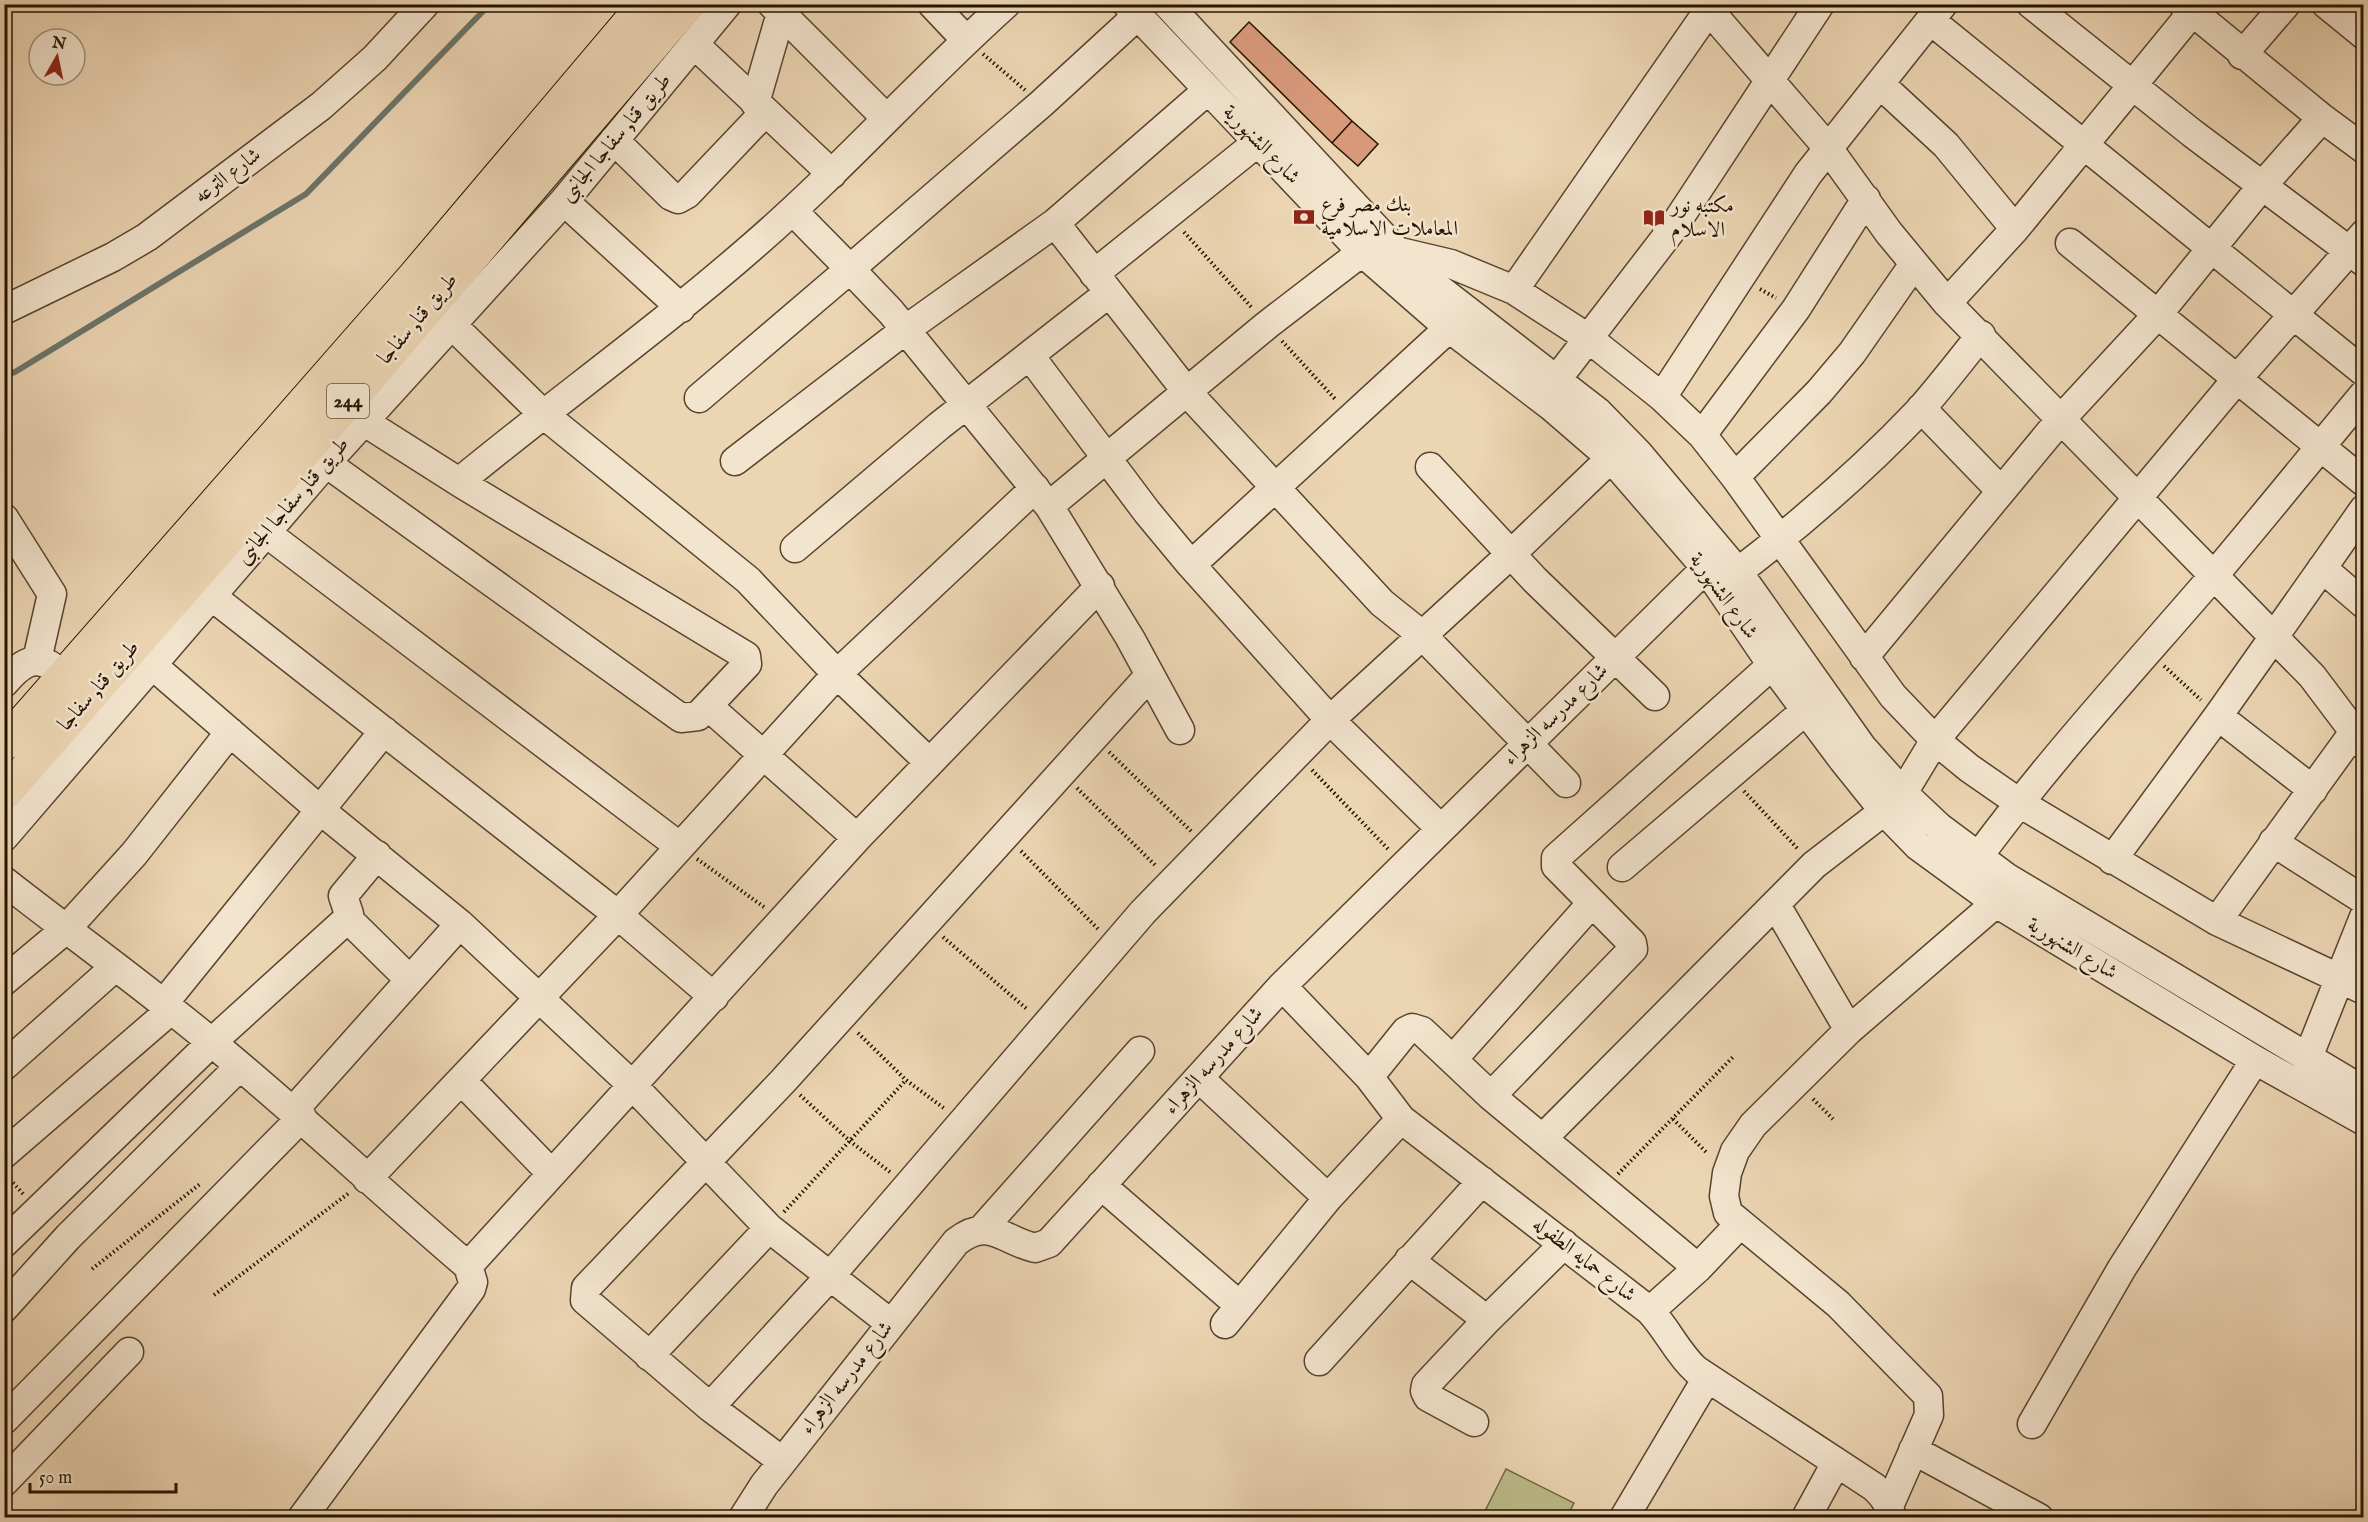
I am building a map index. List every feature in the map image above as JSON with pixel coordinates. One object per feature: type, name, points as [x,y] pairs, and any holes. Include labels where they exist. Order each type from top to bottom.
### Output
[{"type":"highway","name":"طريق قنا, سفاجا","points":[[4,744],[51,668],[413,278],[645,4]]},
{"type":"highway","name":"طريق قنا, سفاجا","points":[[4,794],[346,404],[688,4]]},
{"type":"street","name":"شارع الترعه","points":[[4,310],[113,257],[147,237],[321,106],[375,57],[425,4]]},
{"type":"street","name":"طريق قنا, سفاجا الجانبى","points":[[4,837],[326,463],[453,326],[564,201],[727,4]]},
{"type":"street","points":[[932,4],[966,40]]},
{"type":"street","points":[[459,482],[542,413],[681,308],[793,211],[966,40],[1006,4]]},
{"type":"street","name":"شارع الشنهورية","points":[[1167,4],[1397,251],[1438,288],[1599,412],[1638,453],[1738,572],[1862,747],[1918,846],[1996,903],[2255,1060],[2364,1121]]},
{"type":"street","points":[[1557,379],[1670,232],[1820,4]]},
{"type":"street","points":[[1543,1138],[1814,865],[1894,802],[1935,740],[2140,499],[2237,379],[2359,249],[2262,186],[2031,4]]},
{"type":"street","points":[[2242,55],[2286,4]]},
{"type":"street","points":[[2326,4],[2364,35]]},
{"type":"street","points":[[1514,290],[1711,7],[1828,148],[1914,264],[1947,303],[1981,335],[2312,676],[2359,738],[2313,790],[2217,921]]},
{"type":"street","points":[[1947,303],[2014,229],[2084,146],[2192,7],[2242,55],[2364,149]]},
{"type":"street","points":[[776,9],[886,118]]},
{"type":"street","points":[[614,140],[671,196],[678,199],[687,194],[760,108],[776,9]]},
{"type":"street","points":[[699,398],[1041,104],[1132,10]]},
{"type":"street","name":"شارع الشنهورية","points":[[1132,10],[1362,252],[1449,328],[1552,407],[1611,458],[1706,568],[1805,711],[1894,802],[2032,893],[2307,1060],[2364,1091]]},
{"type":"street","points":[[1662,397],[1828,148],[1937,12],[2084,146],[2364,372]]},
{"type":"street","points":[[694,44],[831,174]]},
{"type":"street","points":[[1880,84],[1946,145],[2014,229]]},
{"type":"street","points":[[735,461],[906,330],[1055,223],[1208,90]]},
{"type":"street","points":[[1864,657],[2061,419],[2159,313],[2262,186],[2322,118]]},
{"type":"street","points":[[795,548],[965,406],[1030,356],[1102,283],[1258,142]]},
{"type":"street","points":[[1702,435],[1796,309],[1866,199]]},
{"type":"street","points":[[564,201],[681,308]]},
{"type":"street","points":[[793,211],[906,330],[965,406],[1042,497],[1100,586],[1180,730]]},
{"type":"street","points":[[1055,223],[1187,393],[1382,603],[1422,635],[1566,783]]},
{"type":"street","points":[[2070,243],[2159,313],[2364,482]]},
{"type":"street","points":[[1397,251],[1451,264],[1514,290],[1588,338],[1662,397],[1702,435],[1735,477],[1893,696],[1935,740],[2018,802],[2112,860],[2217,921],[2351,984]]},
{"type":"street","points":[[367,1179],[618,915],[837,674],[1042,497],[1109,459],[1267,325],[1362,252]]},
{"type":"street","points":[[1735,477],[1819,393],[1852,353],[1914,264]]},
{"type":"street","points":[[453,326],[542,413],[748,580],[837,674],[930,762]]},
{"type":"street","points":[[1191,565],[1449,328]]},
{"type":"street","points":[[1738,572],[1780,540],[1878,454],[1922,408],[1981,335]]},
{"type":"street","points":[[1030,356],[1147,512],[1191,565],[1330,720],[1440,828]]},
{"type":"street","points":[[1978,857],[2018,802],[2146,650],[2214,574],[2364,394]]},
{"type":"street","points":[[1922,408],[2001,491]]},
{"type":"street","points":[[326,463],[681,718],[698,716],[709,707],[747,664],[746,656],[363,421]]},
{"type":"street","points":[[710,1407],[831,1275],[1113,944],[1330,720],[1511,554],[1611,458]]},
{"type":"street","points":[[1430,467],[1511,554],[1655,696]]},
{"type":"street","points":[[2112,860],[2218,716],[2364,509]]},
{"type":"street","points":[[4,518],[52,594],[51,668],[21,666],[4,684]]},
{"type":"street","points":[[266,532],[679,846]]},
{"type":"street","name":"شارع مدرسه الزهراء","points":[[743,1518],[764,1485],[956,1242],[969,1232],[983,1228],[1027,1246],[1042,1247],[1282,986],[1403,864],[1706,568]]},
{"type":"street","points":[[2322,568],[2364,604]]},
{"type":"street","points":[[468,1266],[550,1173],[714,997],[857,838],[1100,586]]},
{"type":"street","points":[[210,595],[618,915],[714,997]]},
{"type":"street","points":[[151,664],[319,808],[460,924],[631,1084],[769,1228],[890,1323]]},
{"type":"street","points":[[1491,1096],[1633,949],[1632,943],[1556,866],[1556,858],[1772,665]]},
{"type":"street","points":[[783,1461],[710,1407],[585,1300],[586,1288],[784,1080],[840,1015],[1006,836],[1150,675]]},
{"type":"street","points":[[709,707],[857,838]]},
{"type":"street","points":[[1622,867],[1805,711]]},
{"type":"street","points":[[2218,716],[2313,790]]},
{"type":"street","points":[[4,1154],[168,1006],[319,808],[384,731]]},
{"type":"street","points":[[4,981],[66,929],[134,854],[230,732]]},
{"type":"street","points":[[2273,842],[2364,900]]},
{"type":"street","points":[[4,1243],[212,1042],[347,918],[349,914],[343,896],[377,855]]},
{"type":"street","points":[[4,881],[212,1042],[468,1266],[473,1282],[471,1289],[302,1518]]},
{"type":"street","points":[[1891,1512],[1912,1450],[1929,1415],[1928,1396],[1838,1304],[1739,1225],[1728,1213],[1724,1196],[1727,1173],[1735,1151],[1753,1125],[1797,1084],[1849,1030],[1996,903]]},
{"type":"street","points":[[1454,1058],[1592,904]]},
{"type":"street","points":[[1776,905],[1849,1030]]},
{"type":"street","points":[[2307,1060],[2351,984],[2364,917]]},
{"type":"street","points":[[347,918],[410,980]]},
{"type":"street","points":[[4,1420],[297,1114],[460,924]]},
{"type":"street","points":[[4,1066],[115,967]]},
{"type":"street","name":"شارع حمايه الطفوله","points":[[1282,986],[1369,1077],[1401,1119],[1650,1311],[1661,1323],[1686,1361],[1707,1378],[1874,1487],[1891,1512]]},
{"type":"street","points":[[1369,1077],[1406,1031],[1412,1028],[1422,1031],[1454,1058],[1491,1096],[1698,1268]]},
{"type":"street","points":[[983,1228],[1140,1051]]},
{"type":"street","points":[[2032,1424],[2122,1268],[2255,1060]]},
{"type":"street","points":[[4,1308],[68,1237],[240,1066]]},
{"type":"street","points":[[1199,1078],[1328,1198]]},
{"type":"street","points":[[461,1080],[550,1173]]},
{"type":"street","points":[[1101,1185],[1232,1314],[1328,1198],[1401,1119]]},
{"type":"street","points":[[1319,1361],[1482,1181]]},
{"type":"street","points":[[1650,1311],[1698,1268],[1739,1225]]},
{"type":"street","points":[[649,1356],[769,1228]]},
{"type":"street","points":[[1474,1422],[1428,1397],[1425,1391],[1426,1385],[1487,1320],[1564,1244]]},
{"type":"street","points":[[1409,1260],[1487,1320]]},
{"type":"street","points":[[4,1482],[129,1352]]},
{"type":"street","points":[[1624,1518],[1707,1378]]},
{"type":"street","points":[[1912,1450],[2039,1518]]},
{"type":"street","points":[[1806,1518],[1836,1463]]},
{"type":"path","points":[[966,40],[1041,104]]},
{"type":"path","points":[[1741,278],[1796,309]]},
{"type":"path","points":[[2146,650],[2218,716]]},
{"type":"path","points":[[1093,737],[1207,847]]},
{"type":"path","points":[[1297,754],[1403,864]]},
{"type":"path","points":[[1062,772],[1172,882]]},
{"type":"path","points":[[1729,775],[1814,865]]},
{"type":"path","points":[[1006,836],[1113,944]]},
{"type":"path","points":[[679,846],[782,921]]},
{"type":"path","points":[[927,922],[1045,1024]]},
{"type":"path","points":[[840,1015],[906,1080],[963,1122]]},
{"type":"path","points":[[1602,1190],[1733,1057]]},
{"type":"path","points":[[784,1080],[851,1142],[908,1186]]},
{"type":"path","points":[[769,1228],[906,1080]]},
{"type":"path","points":[[1797,1084],[1833,1119]]},
{"type":"path","points":[[1673,1119],[1727,1173]]},
{"type":"path","points":[[214,1295],[367,1179]]},
{"type":"path","points":[[92,1269],[202,1183]]},
{"type":"green space","points":[[1506,1469],[1574,1503],[1567,1517],[1482,1517]]},
{"type":"building","points":[[1249,22],[1352,121],[1332,143],[1230,42]]},
{"type":"building","points":[[1352,121],[1378,144],[1358,166],[1332,143]]},
{"type":"waterway","points":[[4,375],[15,372],[306,194],[490,4]]},
{"type":"place","name":"بنك مصر فرع المعاملات الاسلامية","points":[[1304,217]]},
{"type":"place","name":"مكتبه نور الاسلام","points":[[1654,218]]}]
